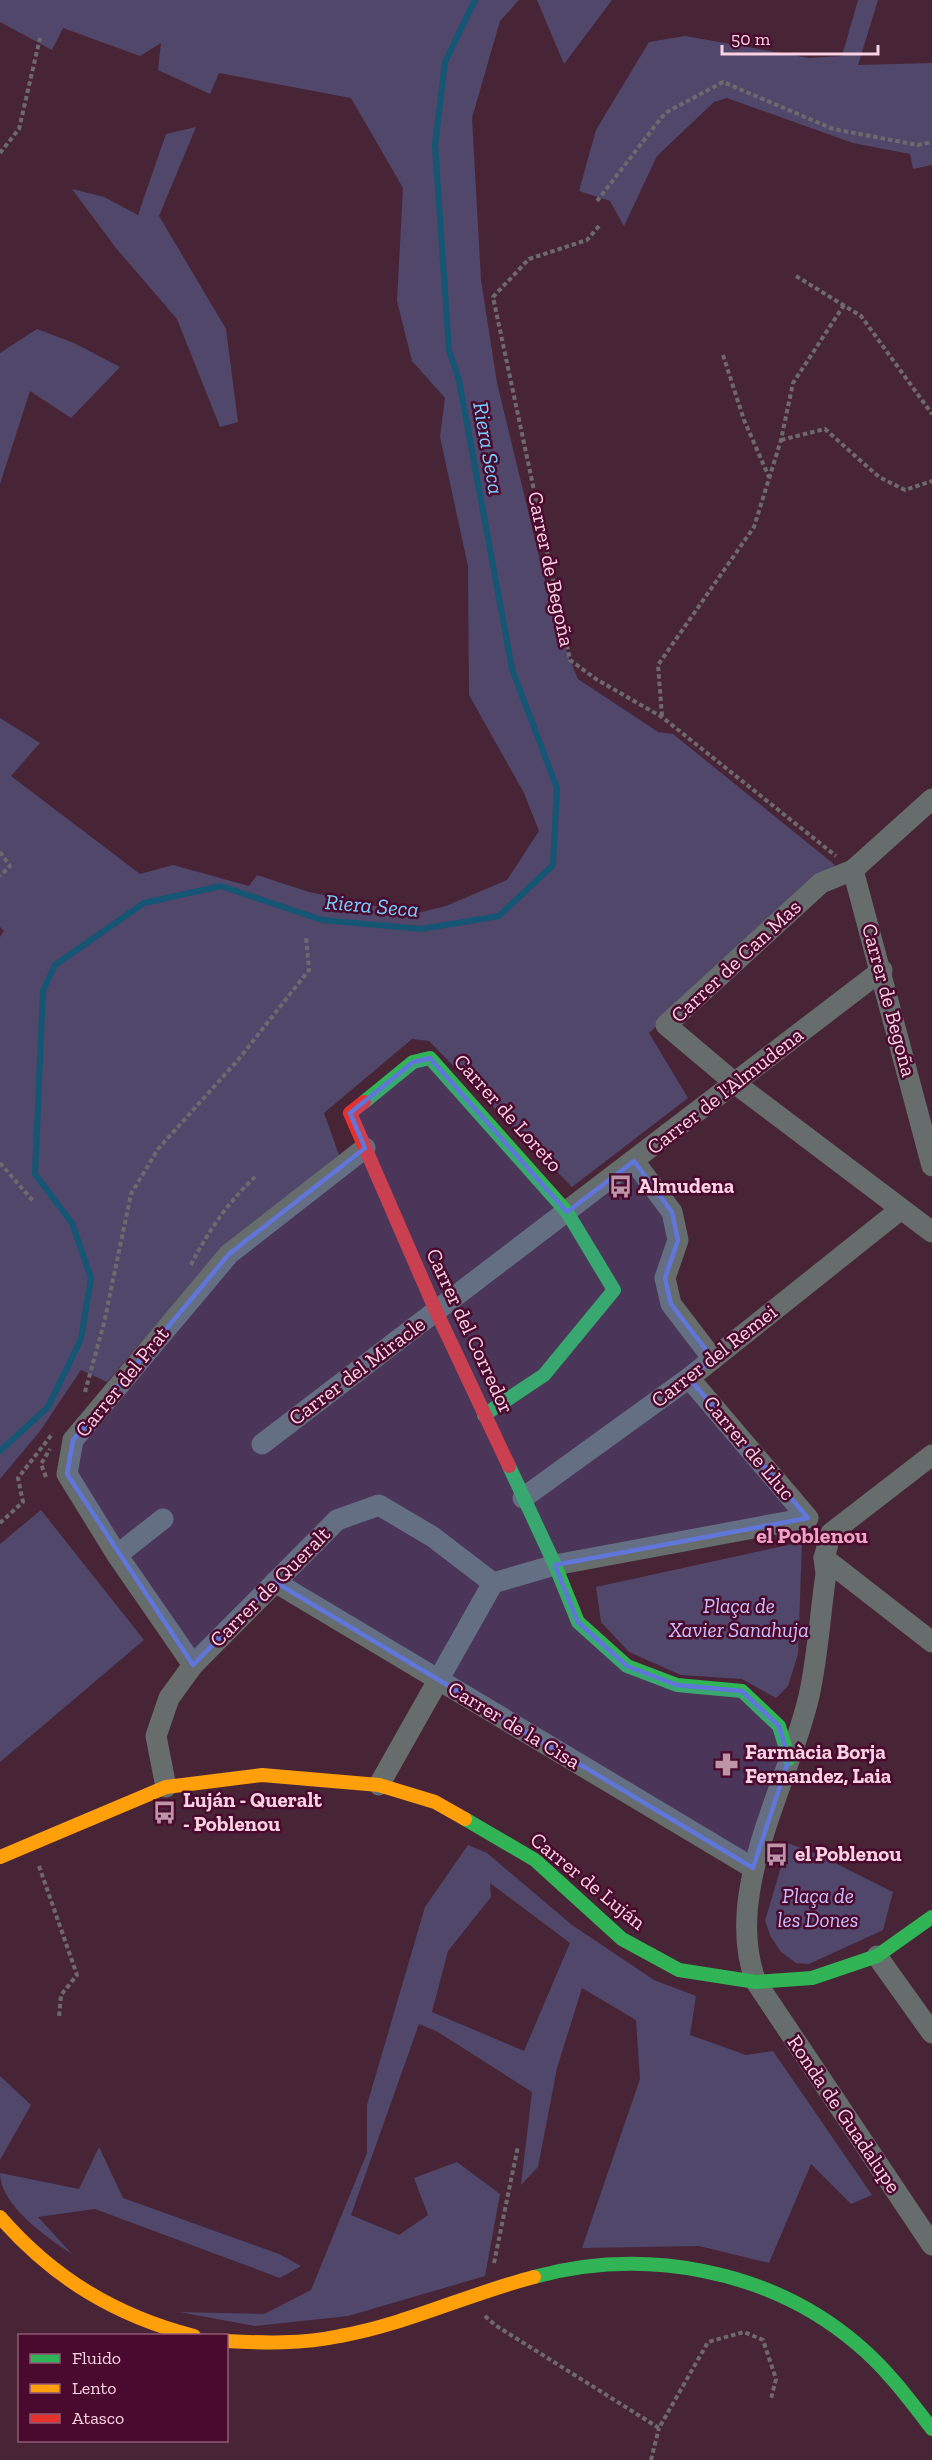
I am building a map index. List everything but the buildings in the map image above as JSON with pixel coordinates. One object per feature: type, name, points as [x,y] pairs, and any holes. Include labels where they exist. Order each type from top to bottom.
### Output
[{"type":"street","points":[[853,870],[932,799]]},
{"type":"street","name":"Carrer de Begoña","points":[[853,870],[882,970],[932,1166]]},
{"type":"street","name":"Carrer de Can Mas","points":[[736,1084],[666,1025],[821,883],[853,870]]},
{"type":"street","name":"Carrer de l'Almudena","points":[[567,1212],[882,970]]},
{"type":"street","name":"Carrer de Loreto","points":[[350,1113],[413,1062],[430,1058],[567,1212],[614,1290],[544,1375],[484,1415]]},
{"type":"street","points":[[736,1084],[932,1232]]},
{"type":"street","name":"Carrer del Corredor","points":[[350,1113],[436,1311],[555,1565]]},
{"type":"street","name":"Carrer del Prat","points":[[193,1665],[117,1555],[67,1474],[73,1440],[229,1254],[365,1148]]},
{"type":"street","points":[[634,1161],[672,1212],[678,1240],[664,1278],[671,1304],[712,1359]]},
{"type":"street","name":"Carrer del Remei","points":[[523,1498],[689,1378],[901,1209]]},
{"type":"street","name":"Carrer del Miracle","points":[[262,1444],[567,1212]]},
{"type":"street","name":"Carrer de Lluc","points":[[555,1565],[808,1518],[689,1378]]},
{"type":"street","name":"Ronda de Guadalupe","points":[[932,1455],[831,1533],[824,1558],[826,1574],[809,1696],[753,1868],[748,1960],[756,1982],[932,2245]]},
{"type":"street","name":"Carrer de Queralt","points":[[166,1787],[156,1736],[169,1698],[193,1665],[337,1520],[379,1505],[433,1537],[493,1583]]},
{"type":"street","points":[[117,1555],[164,1519]]},
{"type":"street","points":[[824,1558],[932,1642]]},
{"type":"street","points":[[379,1785],[493,1583],[555,1565],[578,1622],[627,1666],[677,1685],[742,1691],[779,1726],[789,1759]]},
{"type":"street","name":"Carrer de la Cisa","points":[[275,1582],[753,1868]]},
{"type":"street","name":"Carrer de Luján","points":[[0,1857],[166,1787],[262,1775],[379,1785],[435,1802],[535,1860],[622,1939],[679,1970],[756,1982],[812,1978],[877,1956],[932,1917]]},
{"type":"street","points":[[0,1870],[26,1847]]},
{"type":"street","points":[[877,1956],[932,2033]]},
{"type":"street","points":[[0,2217],[26,2246],[72,2284],[128,2315],[187,2334]]},
{"type":"street","points":[[228,2341],[284,2343],[314,2341],[405,2319],[489,2290],[562,2270],[618,2264],[656,2263],[723,2274],[782,2295],[844,2332],[890,2373],[932,2429]]},
{"type":"path","points":[[0,153],[19,129],[40,38]]},
{"type":"path","points":[[597,201],[665,113],[723,82],[833,129],[918,145],[932,142]]},
{"type":"path","name":"Carrer de Begoña","points":[[599,226],[587,240],[529,259],[494,297],[570,660],[596,679],[662,717],[853,870]]},
{"type":"path","points":[[796,276],[861,316],[932,414]]},
{"type":"path","points":[[662,717],[658,665],[754,527],[781,440],[793,383],[844,305]]},
{"type":"path","points":[[723,355],[744,420],[769,478]]},
{"type":"path","points":[[781,440],[825,429],[879,477],[905,490],[932,481]]},
{"type":"path","points":[[0,852],[10,866],[0,876]]},
{"type":"path","points":[[84,1394],[104,1323],[130,1194],[158,1149],[238,1060],[309,970],[306,937]]},
{"type":"path","points":[[0,1163],[34,1202]]},
{"type":"path","points":[[0,1523],[24,1502],[18,1478],[55,1431]]},
{"type":"path","points":[[26,1847],[77,1975],[61,1995],[59,2018]]},
{"type":"path","points":[[489,2290],[518,2146]]},
{"type":"path","points":[[464,2298],[495,2325],[659,2428]]},
{"type":"path","points":[[651,2460],[659,2428],[708,2342],[744,2332],[763,2340],[776,2379],[771,2399]]},
{"type":"highlighted area","points":[[430,1058],[567,1212],[634,1161],[672,1212],[678,1240],[665,1278],[671,1304],[713,1359],[689,1378],[808,1518],[555,1565],[578,1622],[627,1666],[677,1685],[742,1691],[779,1726],[789,1759],[753,1868],[275,1582],[193,1665],[67,1474],[73,1440],[229,1254],[365,1148],[350,1113],[413,1062]]},
{"type":"green space","points":[[0,0],[519,0],[500,21],[472,118],[481,280],[497,383],[556,626],[578,679],[658,732],[673,734],[835,865],[649,1033],[688,1098],[572,1187],[429,1041],[412,1039],[324,1113],[339,1155],[167,1312],[107,1382],[81,1370],[40,1431],[0,1479],[0,937],[4,931],[0,927],[0,718],[40,743],[11,776],[140,874],[173,865],[249,886],[257,875],[309,892],[414,914],[446,906],[507,880],[539,831],[524,793],[469,695],[468,566],[440,437],[445,398],[412,361],[397,301],[403,188],[351,98],[219,73],[210,94],[158,70],[161,43],[140,56],[63,28],[52,50],[0,22]]},
{"type":"green space","points":[[537,0],[612,0],[564,64]]},
{"type":"green space","points":[[858,0],[878,0],[858,65],[932,63],[932,165],[913,169],[910,154],[853,143],[727,98],[714,102],[657,156],[624,226],[610,201],[579,191],[596,130],[649,42],[685,36],[809,58],[842,56]]},
{"type":"green space","points":[[196,127],[159,216],[226,329],[238,422],[220,427],[177,319],[116,248],[72,189],[104,197],[138,215],[166,134]]},
{"type":"green space","points":[[37,329],[74,343],[120,367],[71,418],[30,391],[0,484],[0,353]]},
{"type":"green space","points":[[41,1510],[144,1640],[0,1762],[0,1544]]},
{"type":"green space","name":"Plaça de Xavier Sanahuja","points":[[802,1542],[798,1654],[788,1686],[776,1698],[742,1679],[681,1675],[629,1652],[601,1622],[596,1587]]},
{"type":"green space","name":"Plaça de les Dones","points":[[788,1843],[819,1855],[893,1892],[883,1930],[809,1964],[796,1963],[781,1952],[771,1937],[765,1921]]},
{"type":"green space","points":[[468,1845],[487,1853],[572,1925],[654,1980],[696,1996],[690,2035],[746,2055],[773,2051],[872,2195],[851,2204],[811,2164],[769,2263],[699,2246],[582,2248],[640,2079],[636,2020],[582,1988],[557,2068],[538,2167],[521,2185],[532,2092],[438,2032],[419,2024],[351,2215],[399,2235],[428,2215],[414,2178],[457,2162],[500,2194],[485,2276],[348,2316],[255,2326],[179,2312],[264,2314],[311,2290],[367,2153],[367,2105],[425,1907]],"holes":[[[490,1883],[570,1943],[524,2051],[432,2012],[448,1951],[491,1897]]]},
{"type":"green space","points":[[0,2076],[31,2105],[0,2160]]},
{"type":"green space","points":[[99,2147],[123,2198],[279,2254],[301,2266],[280,2278],[95,2209],[38,2217],[72,2254],[38,2230],[16,2208],[2,2185],[0,2173],[79,2189]]},
{"type":"waterway","name":"Riera Seca","points":[[0,1451],[48,1407],[81,1339],[91,1278],[72,1223],[35,1174],[43,991],[55,965],[144,903],[221,886],[322,920],[421,929],[499,916],[553,865],[557,788],[512,669],[459,380],[449,350],[435,145],[445,62],[475,0]]},
{"type":"traffic: fast","points":[[364,1102],[413,1062],[430,1058],[567,1212],[614,1290],[544,1375],[484,1415]]},
{"type":"traffic: fast","points":[[509,1466],[555,1565],[578,1622],[627,1666],[677,1685],[742,1691],[779,1726],[789,1759]]},
{"type":"traffic: fast","points":[[465,1819],[535,1860],[622,1939],[679,1970],[756,1982],[812,1978],[877,1956],[932,1917]]},
{"type":"traffic: fast","points":[[534,2277],[576,2268],[618,2264],[661,2265],[704,2271],[745,2282],[785,2298],[822,2318],[857,2344],[906,2395],[932,2429]]},
{"type":"traffic: slow","points":[[0,1857],[166,1787],[262,1775],[379,1785],[435,1802],[465,1819]]},
{"type":"traffic: slow","points":[[0,2217],[42,2259],[88,2292],[138,2318],[187,2334]]},
{"type":"traffic: slow","points":[[228,2341],[312,2340],[365,2331],[534,2277]]},
{"type":"traffic: jam","points":[[364,1102],[350,1113],[436,1311],[509,1466]]},
{"type":"place","name":"Almudena","points":[[620,1186]]},
{"type":"place","name":"Farmàcia Borja Fernandez, Laia","points":[[727,1764]]},
{"type":"place","name":"Luján - Queralt - Poblenou","points":[[165,1812]]},
{"type":"place","name":"el Poblenou","points":[[777,1854]]},
{"type":"district","name":"el Poblenou","points":[[812,1535]]}]
